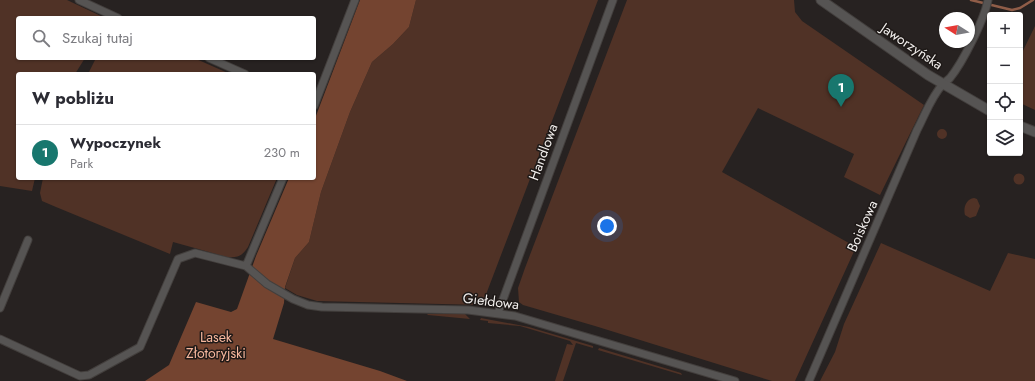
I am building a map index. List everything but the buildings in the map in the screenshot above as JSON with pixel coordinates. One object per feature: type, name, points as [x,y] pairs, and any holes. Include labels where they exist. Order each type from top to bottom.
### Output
[{"type":"street","points":[[79,0],[114,16]]},
{"type":"street","points":[[316,100],[355,0]]},
{"type":"street","name":"Handlowa","points":[[498,313],[613,0]]},
{"type":"street","name":"Jaworzyńska","points":[[821,0],[943,84],[987,109]]},
{"type":"street","name":"Boiskowa","points":[[809,381],[917,130],[943,84],[950,78],[974,37],[987,3]]},
{"type":"street","points":[[214,60],[240,72]]},
{"type":"street","points":[[1023,127],[1035,132]]},
{"type":"street","points":[[0,339],[80,376],[88,375],[140,347],[178,259],[195,253],[246,266],[282,180]]},
{"type":"street","points":[[0,308],[28,240]]},
{"type":"street","name":"Giełdowa","points":[[246,266],[267,284],[293,299],[308,305],[322,307],[468,310],[498,313],[536,320],[735,381]]},
{"type":"shaded area","points":[[0,0],[67,0],[101,16],[16,16],[16,60],[84,60],[76,72],[16,72],[16,180],[35,180],[32,191],[0,186]]},
{"type":"shaded area","points":[[416,0],[598,0],[482,305],[317,301],[297,295],[285,288],[295,258],[309,242],[321,192],[350,112],[372,62],[393,44],[409,27]]},
{"type":"shaded area","points":[[627,0],[794,0],[795,12],[802,21],[924,105],[880,195],[844,177],[854,154],[758,108],[722,172],[856,247],[795,381],[772,381],[523,305],[519,302],[518,288],[525,268]]},
{"type":"shaded area","points":[[1035,26],[1035,110],[1023,104],[1023,51]]},
{"type":"shaded area","points":[[95,60],[198,60],[226,72],[89,72]]},
{"type":"shaded area","points":[[940,129],[944,129],[946,130],[946,138],[940,139],[937,136],[937,132]]},
{"type":"shaded area","points":[[1017,174],[1021,174],[1023,175],[1023,183],[1017,184],[1014,181],[1014,177]]},
{"type":"shaded area","points":[[43,180],[276,180],[248,247],[237,257],[227,257],[173,242],[170,254],[42,201],[40,193]]},
{"type":"shaded area","points":[[974,198],[977,199],[980,206],[976,216],[970,218],[965,215],[965,207],[969,200]]},
{"type":"shaded area","points":[[881,243],[990,291],[1008,253],[1035,259],[1035,381],[820,381],[835,352],[844,324]]},
{"type":"shaded area","points":[[427,314],[465,314],[470,319],[428,315]]},
{"type":"shaded area","points":[[481,318],[529,327],[593,346],[593,348],[576,343],[563,381],[555,381],[567,344],[573,345],[570,341],[520,326],[488,323],[488,321],[480,320]]},
{"type":"shaded area","points":[[599,348],[681,373],[682,375],[598,350]]},
{"type":"green space","name":"Lasek Złotoryjski","points":[[360,0],[416,0],[409,27],[393,44],[372,62],[350,112],[321,192],[309,242],[295,258],[285,287],[284,303],[273,339],[380,371],[407,381],[145,381],[169,365],[196,302],[231,312],[237,309],[256,256],[288,180],[316,180],[316,116]]},
{"type":"waterway","points":[[971,0],[1012,10],[1020,8],[1033,0]]},
{"type":"place","name":"Wypoczynek","points":[[841,107]]}]
